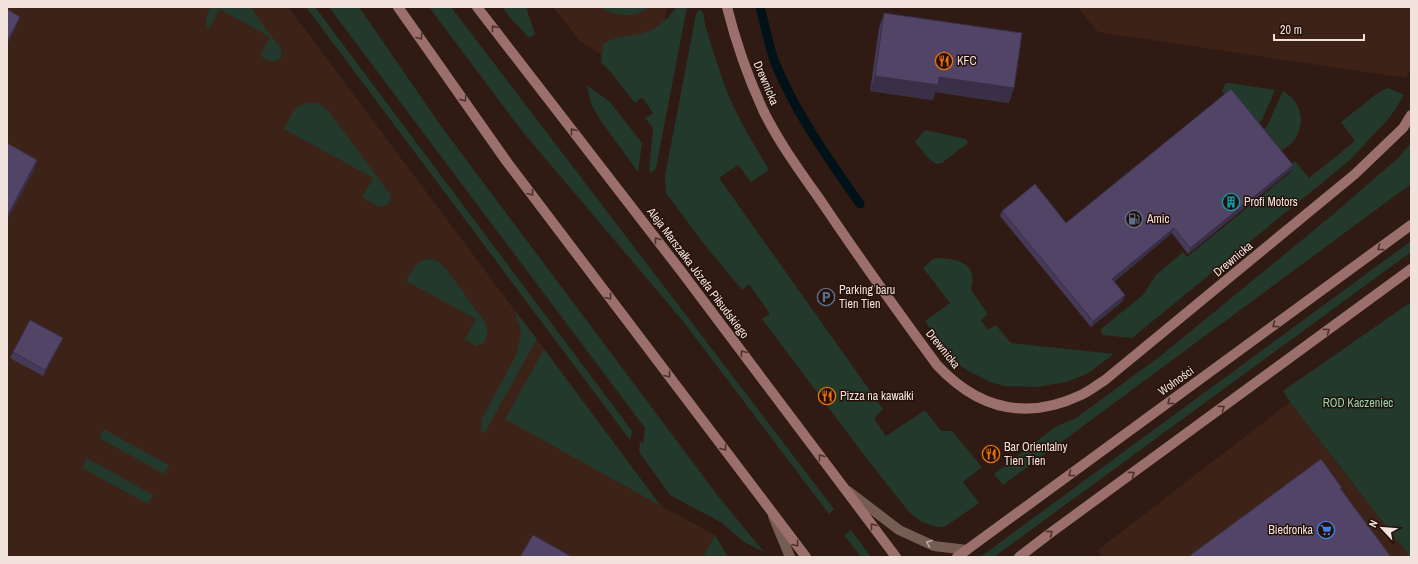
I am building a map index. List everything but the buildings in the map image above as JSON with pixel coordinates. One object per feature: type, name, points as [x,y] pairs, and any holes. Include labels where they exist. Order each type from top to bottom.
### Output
[{"type":"street","points":[[398,7],[507,162],[806,557]]},
{"type":"street","name":"Aleja Marszałka Józefa Piłsudskiego","points":[[477,7],[686,278],[896,557]]},
{"type":"street","name":"Drewnicka","points":[[727,7],[737,45],[764,111],[782,143],[832,217],[948,377],[967,391],[984,400],[1001,406],[1026,409],[1044,408],[1064,402],[1082,394],[1105,380],[1355,174],[1403,128],[1411,116]]},
{"type":"street","name":"Wolności","points":[[957,557],[1411,225]]},
{"type":"street","points":[[1019,557],[1411,269]]},
{"type":"street","points":[[844,488],[899,530],[934,546],[967,550]]},
{"type":"street","points":[[769,509],[790,557]]},
{"type":"shaded area","points":[[7,7],[288,7],[661,506],[715,535],[728,557],[7,557]]},
{"type":"shaded area","points":[[553,7],[667,7],[663,31],[633,75],[580,41]]},
{"type":"shaded area","points":[[1078,7],[1411,7],[1411,69],[1406,78],[1098,32]]},
{"type":"shaded area","points":[[1290,402],[1410,557],[1101,557],[1099,549]]},
{"type":"green space","points":[[210,7],[250,7],[281,49],[282,53],[280,59],[272,62],[260,56],[270,37],[220,9],[209,29],[207,29],[206,19]]},
{"type":"green space","points":[[306,7],[315,7],[632,431],[630,440]]},
{"type":"green space","points":[[329,7],[359,7],[441,126],[718,496],[764,552],[744,542],[722,523],[670,495],[639,452],[640,442],[643,444],[645,428]]},
{"type":"green space","points":[[429,7],[451,7],[834,509],[829,514],[682,320],[522,131]]},
{"type":"green space","points":[[502,7],[526,7],[535,34],[529,38]]},
{"type":"green space","points":[[600,7],[649,7],[637,14],[623,15],[613,13]]},
{"type":"green space","points":[[677,7],[687,7],[656,168],[651,173],[649,170],[653,128],[645,118],[653,113],[642,97],[635,103],[610,71],[601,63],[603,44],[616,38],[639,34],[651,30],[665,20]]},
{"type":"green space","points":[[699,10],[703,13],[705,26],[729,97],[745,129],[769,170],[751,182],[738,165],[719,178],[883,409],[874,419],[886,436],[925,410],[941,431],[952,431],[982,467],[963,482],[979,503],[946,526],[938,527],[922,522],[909,512],[867,459],[762,319],[770,314],[749,284],[742,290],[704,244],[666,193],[665,176],[696,14]]},
{"type":"green space","points":[[1229,83],[1275,90],[1262,120],[1256,127],[1222,91],[1225,84]]},
{"type":"green space","points":[[587,85],[610,102],[642,143],[638,172],[601,121],[591,104]]},
{"type":"green space","points":[[1388,88],[1404,95],[1390,117],[1350,160],[1132,338],[1103,335],[1101,333],[1101,329],[1144,294],[1155,276],[1183,252],[1187,257],[1292,171],[1288,166],[1295,161],[1309,178],[1355,141],[1341,122],[1375,95]]},
{"type":"green space","points":[[1283,91],[1289,95],[1298,106],[1301,119],[1295,139],[1278,153],[1260,132],[1267,126]]},
{"type":"green space","points":[[309,103],[318,103],[326,108],[390,194],[391,199],[387,205],[380,207],[362,198],[373,178],[284,129],[293,112],[300,106]]},
{"type":"green space","points":[[925,130],[966,139],[968,143],[942,163],[936,164],[929,159],[915,142]]},
{"type":"green space","points":[[1411,143],[1411,184],[1003,485],[994,474],[1055,427],[1076,418],[1163,354],[1330,217],[1397,159]]},
{"type":"green space","points":[[1411,241],[1411,252],[994,557],[980,557]]},
{"type":"green space","points":[[939,258],[958,261],[967,266],[972,274],[971,290],[988,314],[981,320],[988,330],[996,325],[1011,343],[1114,354],[1087,374],[1066,382],[1037,387],[1004,386],[990,382],[967,370],[950,357],[925,321],[950,303],[923,268],[933,259]]},
{"type":"green space","points":[[426,259],[439,262],[447,270],[485,322],[488,334],[484,343],[476,346],[465,339],[476,319],[406,281],[413,269],[419,263]]},
{"type":"green space","name":"ROD Kaczeniec","points":[[1411,302],[1411,557],[1410,557],[1283,391]]},
{"type":"green space","points":[[515,311],[537,339],[484,434],[481,431],[482,418],[515,357],[518,348],[521,331]]},
{"type":"green space","points":[[544,349],[661,506],[505,419]]},
{"type":"green space","points":[[104,429],[169,465],[164,474],[99,438]]},
{"type":"green space","points":[[87,458],[153,495],[148,504],[82,468]]},
{"type":"green space","points":[[851,530],[871,557],[861,557],[844,535]]},
{"type":"green space","points":[[715,535],[728,557],[707,557],[704,555]]},
{"type":"waterway","points":[[760,7],[770,47],[782,80],[813,135],[860,204]]},
{"type":"place","name":"KFC","points":[[944,61]]},
{"type":"place","name":"Profi Motors","points":[[1231,202]]},
{"type":"place","name":"Amic","points":[[1134,219]]},
{"type":"place","name":"Parking baru Tien Tien","points":[[826,297]]},
{"type":"place","name":"Pizza na kawałki","points":[[827,396]]},
{"type":"place","name":"Bar Orientalny Tien Tien","points":[[991,454]]},
{"type":"place","name":"Biedronka","points":[[1326,530]]}]
